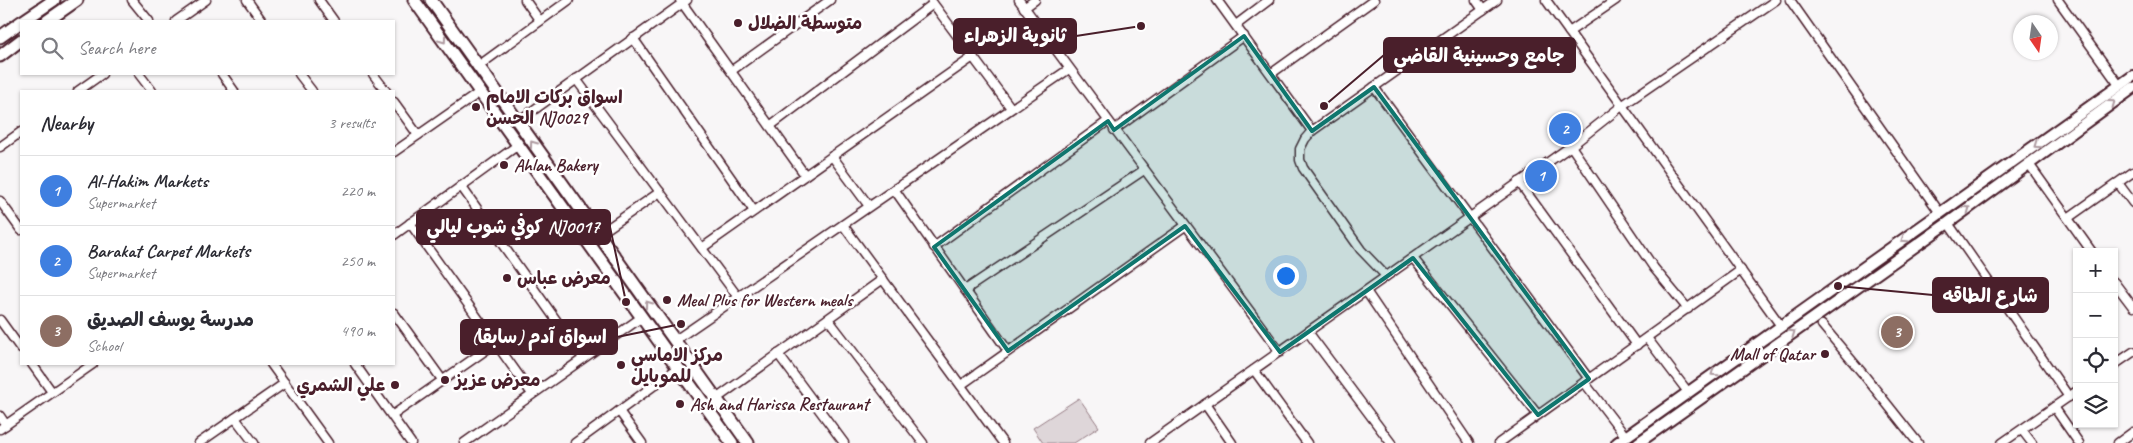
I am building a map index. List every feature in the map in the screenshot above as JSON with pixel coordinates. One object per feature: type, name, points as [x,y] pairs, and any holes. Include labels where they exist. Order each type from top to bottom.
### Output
[{"type":"main road","points":[[26,20],[54,0]]},
{"type":"main road","points":[[42,8],[42,16],[49,20],[77,0]]},
{"type":"main road","points":[[414,0],[732,443]]},
{"type":"main road","points":[[431,0],[477,67],[748,443]]},
{"type":"main road","points":[[0,37],[20,25]]},
{"type":"main road","points":[[0,56],[20,41]]},
{"type":"main road","points":[[598,257],[607,256],[610,251]]},
{"type":"main road","points":[[611,275],[616,269],[622,268]]},
{"type":"street","points":[[132,0],[148,20]]},
{"type":"street","points":[[181,20],[206,0]]},
{"type":"street","points":[[246,0],[261,20]]},
{"type":"street","points":[[319,0],[333,20]]},
{"type":"street","points":[[525,0],[540,21]]},
{"type":"street","points":[[477,67],[569,0]]},
{"type":"street","points":[[731,71],[830,0]]},
{"type":"street","points":[[1019,0],[1280,352]]},
{"type":"street","points":[[1024,8],[1035,0]]},
{"type":"street","points":[[1217,0],[1272,73],[1312,131]]},
{"type":"street","points":[[1236,24],[1269,0]]},
{"type":"street","points":[[1272,73],[1374,0]]},
{"type":"street","points":[[1476,0],[1483,10]]},
{"type":"street","points":[[1386,276],[1361,250],[1303,168],[1300,160],[1300,149],[1312,131],[1497,0]]},
{"type":"street","points":[[1546,0],[1781,326]]},
{"type":"street","points":[[1569,32],[1616,0]]},
{"type":"street","points":[[1150,443],[1571,146],[1623,105],[1776,0]]},
{"type":"street","points":[[1790,0],[1940,213]]},
{"type":"street","points":[[2058,0],[2119,85]]},
{"type":"street","points":[[517,122],[683,1],[805,175]]},
{"type":"street","points":[[770,126],[932,2],[1011,108]]},
{"type":"street","points":[[1114,130],[1244,36]]},
{"type":"street","points":[[633,38],[754,211]]},
{"type":"street","points":[[702,248],[972,57]]},
{"type":"street","points":[[674,341],[1069,68]]},
{"type":"street","points":[[79,90],[101,75]]},
{"type":"street","points":[[140,75],[151,90]]},
{"type":"street","points":[[223,75],[233,90]]},
{"type":"street","points":[[300,75],[311,90]]},
{"type":"street","points":[[374,75],[385,90]]},
{"type":"street","points":[[2091,112],[2119,85],[2133,76]]},
{"type":"street","points":[[576,79],[738,297]]},
{"type":"street","points":[[1374,87],[1587,380],[1621,440],[1940,213],[2091,112],[2133,88]]},
{"type":"street","points":[[395,151],[480,92]]},
{"type":"street","points":[[395,103],[418,135]]},
{"type":"street","points":[[934,247],[1108,121]]},
{"type":"street","points":[[1638,443],[1948,224],[2028,164],[2068,129]]},
{"type":"street","points":[[0,146],[20,133]]},
{"type":"street","points":[[395,234],[518,145]]},
{"type":"street","points":[[1571,146],[1654,268],[1688,309]]},
{"type":"street","points":[[832,156],[869,206]]},
{"type":"street","points":[[2028,164],[2089,248]]},
{"type":"street","points":[[965,290],[1144,170]]},
{"type":"street","points":[[2068,218],[2133,172]]},
{"type":"street","points":[[1519,182],[1637,345]]},
{"type":"street","points":[[2118,182],[2133,203]]},
{"type":"street","points":[[461,186],[583,358]]},
{"type":"street","points":[[894,189],[1008,351]]},
{"type":"street","points":[[598,235],[660,192]]},
{"type":"street","points":[[0,201],[20,229]]},
{"type":"street","points":[[410,223],[532,394]]},
{"type":"street","points":[[843,224],[1003,443]]},
{"type":"street","points":[[1948,224],[2069,397]]},
{"type":"street","points":[[960,385],[1185,226]]},
{"type":"street","points":[[1413,258],[1538,416]]},
{"type":"street","points":[[1499,443],[1742,270]]},
{"type":"street","points":[[716,399],[883,280]]},
{"type":"street","points":[[2118,287],[2133,307]]},
{"type":"street","points":[[1366,291],[1469,443]]},
{"type":"street","points":[[1815,302],[1822,312]]},
{"type":"street","points":[[395,314],[442,381]]},
{"type":"street","points":[[464,443],[642,317]]},
{"type":"street","points":[[828,319],[923,443]]},
{"type":"street","points":[[0,320],[20,349]]},
{"type":"street","points":[[1822,325],[1918,443]]},
{"type":"street","points":[[1308,332],[1387,442]]},
{"type":"street","points":[[1647,338],[1688,392]]},
{"type":"street","points":[[393,415],[496,343]]},
{"type":"street","points":[[2118,362],[2133,352]]},
{"type":"street","points":[[778,354],[844,443]]},
{"type":"street","points":[[33,365],[52,392]]},
{"type":"street","points":[[0,416],[3,427],[92,365]]},
{"type":"street","points":[[272,365],[328,443]]},
{"type":"street","points":[[356,365],[411,443]]},
{"type":"street","points":[[575,443],[678,368]]},
{"type":"street","points":[[1254,370],[1307,443]]},
{"type":"street","points":[[199,443],[286,383]]},
{"type":"street","points":[[2002,443],[2073,394]]},
{"type":"street","points":[[1205,404],[1232,443]]},
{"type":"street","points":[[2054,407],[2079,443]]},
{"type":"street","points":[[619,411],[642,443]]},
{"type":"street","points":[[236,418],[254,443]]},
{"type":"street","points":[[2022,430],[2032,443]]},
{"type":"street","points":[[2118,443],[2133,432]]},
{"type":"highlighted area","points":[[1244,36],[1312,131],[1374,87],[1589,379],[1538,415],[1413,258],[1280,352],[1185,226],[1008,351],[934,247],[1108,121],[1114,130]]},
{"type":"shaded area","points":[[1079,398],[1099,427],[1074,443],[1043,443],[1033,428]]},
{"type":"place","name":"متوسطة الضلال","points":[[738,23]]},
{"type":"place","name":"ثانوية الزهراء","points":[[1141,26]]},
{"type":"place","name":"جامع وحسينية القاضي","points":[[1324,106]]},
{"type":"place","name":"اسواق بركات الامام الحسن NJ0029","points":[[476,107]]},
{"type":"place","name":"Barakat Carpet Markets","points":[[1565,129]]},
{"type":"place","name":"Ahlan Bakery","points":[[504,165]]},
{"type":"place","name":"Al-Hakim Markets","points":[[1541,176]]},
{"type":"place","name":"معرض عباس","points":[[507,278]]},
{"type":"place","name":"شارع الطاقه","points":[[1838,286]]},
{"type":"place","name":"Meal Plus for Western meals","points":[[667,300]]},
{"type":"place","name":"كوفي شوب ليالي NJ0017","points":[[626,302]]},
{"type":"place","name":"اسواق آدم (سابقا)","points":[[681,324]]},
{"type":"place","name":"مدرسة يوسف الصديق","points":[[1897,332]]},
{"type":"place","name":"Mall of Qatar","points":[[1825,354]]},
{"type":"place","name":"مركز الاماسي للموبايل","points":[[621,365]]},
{"type":"place","name":"معرض عزيز","points":[[445,380]]},
{"type":"place","name":"علي الشمري","points":[[395,385]]},
{"type":"place","name":"Ash and Harissa Restaurant","points":[[680,404]]}]
